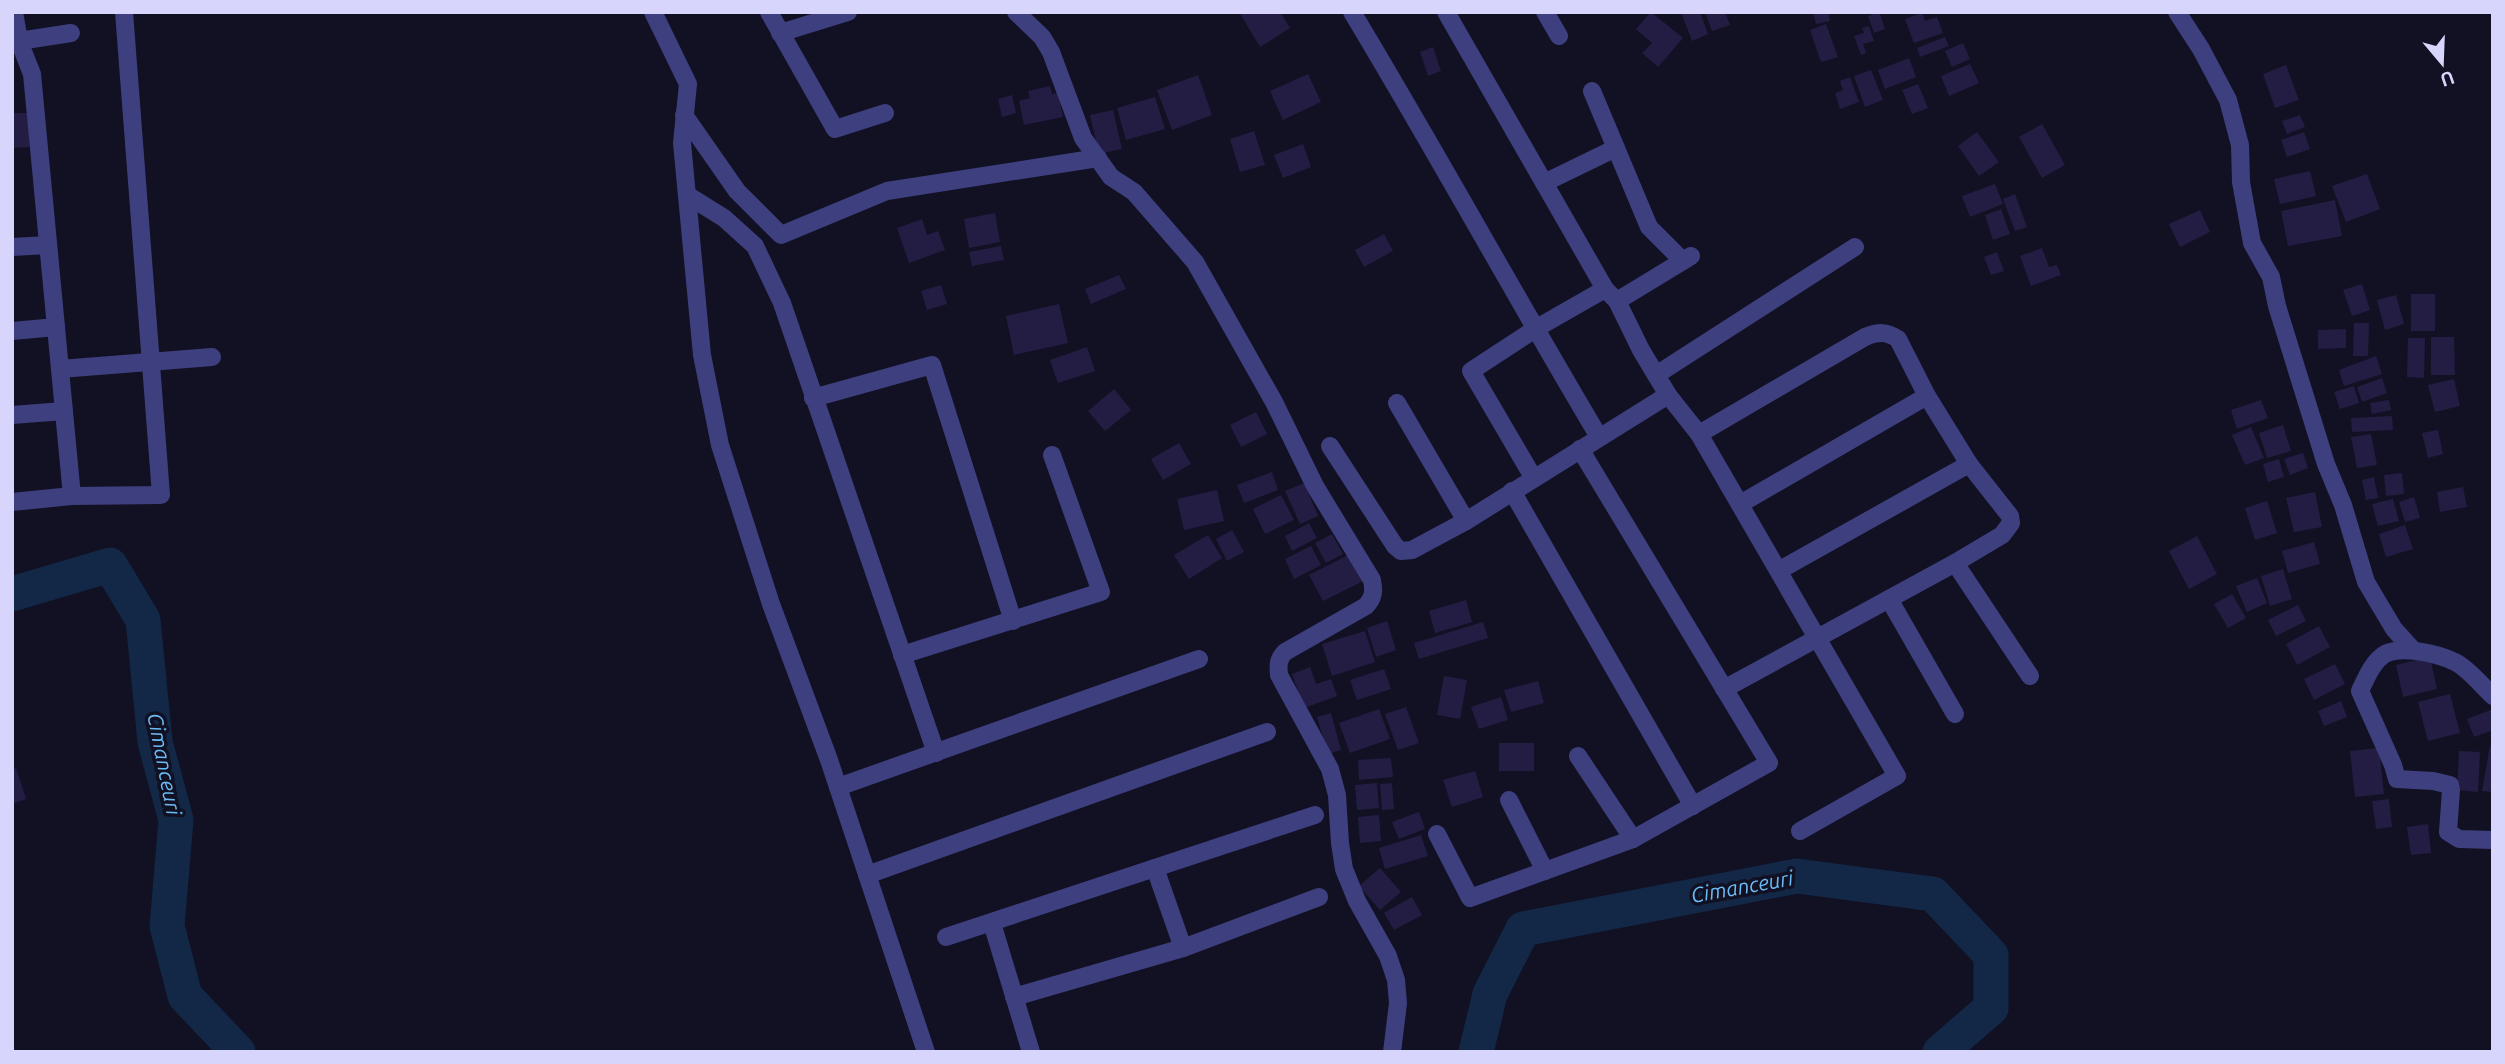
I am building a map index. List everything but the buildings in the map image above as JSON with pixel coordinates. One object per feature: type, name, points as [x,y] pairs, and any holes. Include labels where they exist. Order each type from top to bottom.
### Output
[{"type":"street","points":[[14,12],[19,41],[32,74],[72,496]]},
{"type":"street","points":[[12,502],[72,496],[161,495],[124,12]]},
{"type":"street","points":[[653,12],[688,84],[682,143],[702,355],[720,445],[771,604],[838,787],[926,1052]]},
{"type":"street","points":[[769,12],[835,129],[885,113]]},
{"type":"street","points":[[780,33],[848,12]]},
{"type":"street","points":[[1016,12],[1042,37],[1051,52],[1083,138],[1111,177],[1134,192],[1195,262],[1273,402],[1315,486],[1372,580],[1372,599],[1366,606],[1285,652],[1278,668],[1279,675],[1330,769],[1337,795],[1340,844],[1345,869],[1357,901],[1388,956],[1396,980],[1398,1003],[1392,1052]]},
{"type":"street","points":[[1352,12],[1412,111],[1599,437]]},
{"type":"street","points":[[1446,12],[1641,350],[1668,395],[1699,434],[1780,570],[1815,637],[1897,776],[1800,831]]},
{"type":"street","points":[[1545,12],[1559,36]]},
{"type":"street","points":[[2177,12],[2228,100],[2240,145],[2241,182],[2252,243],[2271,277],[2277,306],[2326,464],[2343,505],[2366,582],[2394,629],[2413,650]]},
{"type":"street","points":[[19,41],[71,33]]},
{"type":"street","points":[[1533,477],[1471,370],[1535,329],[1687,259],[1649,228],[1592,91]]},
{"type":"street","points":[[684,115],[737,191],[781,235],[887,191],[1098,158]]},
{"type":"street","points":[[1544,183],[1616,148]]},
{"type":"street","points":[[687,195],[724,218],[755,246],[782,303],[936,753]]},
{"type":"street","points":[[12,247],[48,245]]},
{"type":"street","points":[[1656,374],[1855,247]]},
{"type":"street","points":[[12,331],[56,327]]},
{"type":"street","points":[[1699,434],[1865,337],[1878,331],[1890,334],[1898,339],[1927,396],[1969,464],[2010,516],[2011,523],[2002,535],[1955,563],[1724,689]]},
{"type":"street","points":[[60,369],[212,357]]},
{"type":"street","points":[[813,398],[932,365],[1013,621]]},
{"type":"street","points":[[1330,446],[1395,546],[1401,551],[1412,550],[1466,521],[1668,395]]},
{"type":"street","points":[[1740,504],[1927,396]]},
{"type":"street","points":[[1397,403],[1466,521]]},
{"type":"street","points":[[12,415],[64,411]]},
{"type":"street","points":[[1437,835],[1470,898],[1633,839],[1769,763],[1580,449]]},
{"type":"street","points":[[902,655],[1101,592],[1052,455]]},
{"type":"street","points":[[1780,570],[1969,464]]},
{"type":"street","points":[[1512,491],[1693,806]]},
{"type":"street","points":[[1955,563],[2030,676]]},
{"type":"street","points":[[1889,598],[1955,714]]},
{"type":"street","points":[[2493,696],[2455,662],[2413,650],[2384,654],[2375,663],[2360,691],[2397,779],[2449,785],[2451,790],[2448,832],[2459,839],[2493,840]]},
{"type":"street","points":[[838,787],[1199,659]]},
{"type":"street","points":[[867,875],[1267,732]]},
{"type":"street","points":[[1578,756],[1633,839]]},
{"type":"street","points":[[1509,800],[1545,871]]},
{"type":"street","points":[[946,937],[1315,815]]},
{"type":"street","points":[[1155,868],[1183,948]]},
{"type":"street","points":[[1014,997],[1183,948],[1319,897]]},
{"type":"street","points":[[992,923],[1031,1052]]},
{"type":"waterway","name":"Cimanceuri","points":[[12,594],[110,565],[143,620],[155,742],[176,820],[167,926],[185,996],[238,1052]]},
{"type":"waterway","name":"Cimanceuri","points":[[1476,1052],[1490,994],[1523,929],[1797,876],[1933,894],[1991,955],[1991,1008],[1940,1052]]}]
